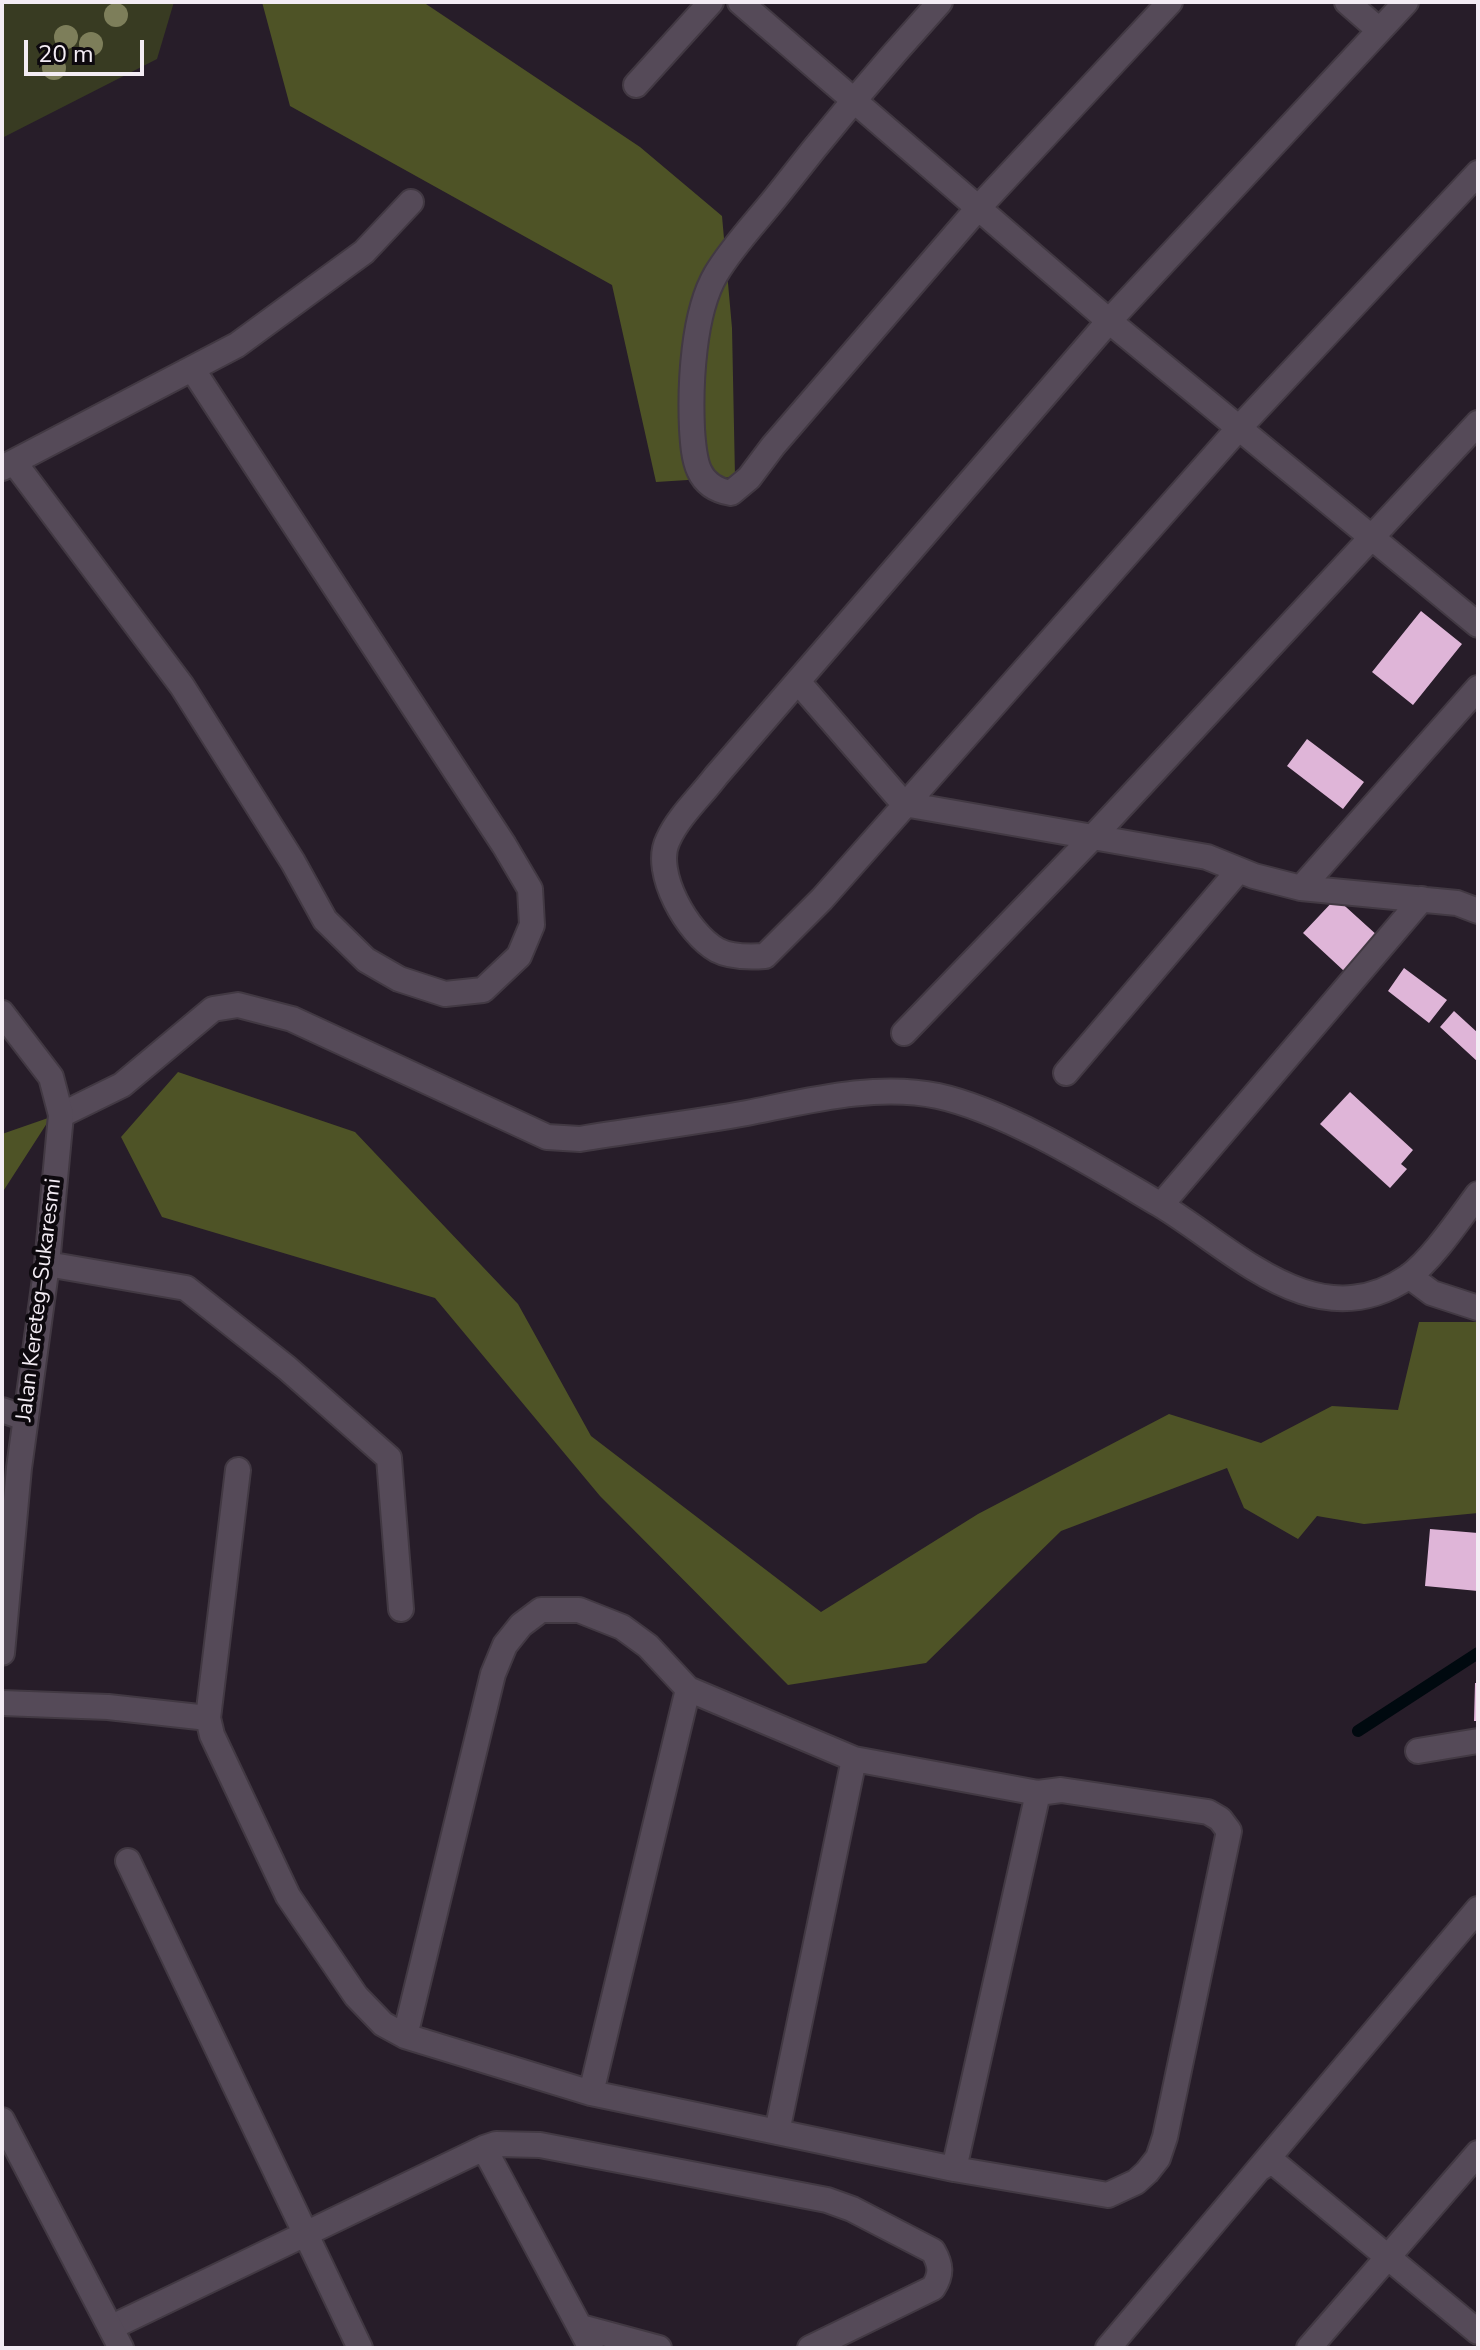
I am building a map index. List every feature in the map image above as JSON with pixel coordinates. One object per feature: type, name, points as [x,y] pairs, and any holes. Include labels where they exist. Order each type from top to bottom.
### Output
[{"type":"street","points":[[636,85],[711,2]]},
{"type":"street","points":[[740,2],[1109,321],[1478,625]]},
{"type":"street","points":[[940,2],[853,97],[715,276],[703,314],[690,386],[693,454],[706,484],[731,493],[749,478],[979,207],[1170,2]]},
{"type":"street","points":[[1347,2],[1379,30]]},
{"type":"street","points":[[1406,2],[1109,321],[800,684],[716,776],[667,840],[662,866],[669,889],[696,932],[718,951],[765,956],[822,899],[1238,429],[1478,173]]},
{"type":"street","points":[[193,370],[530,889],[532,925],[519,956],[483,990],[445,994],[399,979],[366,960],[325,920],[293,862],[182,686],[8,465],[193,370],[324,283],[364,252],[411,202]]},
{"type":"street","points":[[904,1033],[1091,839],[1478,423]]},
{"type":"street","points":[[800,684],[904,804],[1207,857],[1301,888],[1457,903],[1478,911]]},
{"type":"street","points":[[1301,888],[1478,688]]},
{"type":"street","points":[[1066,1073],[1239,870]]},
{"type":"street","points":[[1161,1205],[1422,899]]},
{"type":"street","points":[[61,1115],[122,1085],[213,1009],[238,1005],[292,1019],[547,1137],[595,1136],[827,1096],[934,1095],[975,1105],[1161,1205],[1249,1268],[1278,1284],[1309,1293],[1347,1296],[1374,1292],[1409,1276],[1478,1194]]},
{"type":"street","name":"Jalan Kereteg–Sukaresmi","points":[[2,1013],[51,1077],[61,1115],[47,1264],[25,1418],[2,1653]]},
{"type":"street","points":[[47,1264],[186,1288],[287,1368],[389,1458],[401,1609]]},
{"type":"street","points":[[1409,1276],[1432,1293],[1478,1308]]},
{"type":"street","points":[[2,1410],[25,1418]]},
{"type":"street","points":[[238,1470],[208,1718],[212,1735],[288,1896],[356,1996],[383,2024],[405,2036],[591,2093],[954,2169],[1108,2195],[1136,2182],[1147,2172],[1158,2158],[1165,2137],[1229,1831],[1220,1819],[1208,1812],[1061,1790],[1038,1793],[854,1759],[688,1689],[648,1646],[622,1627],[579,1610],[541,1610],[521,1625],[505,1645],[493,1674],[405,2036]]},
{"type":"street","points":[[591,2093],[688,1689]]},
{"type":"street","points":[[2,1703],[108,1707],[208,1718]]},
{"type":"street","points":[[1418,1751],[1478,1741]]},
{"type":"street","points":[[777,2132],[854,1759]]},
{"type":"street","points":[[954,2169],[1038,1793]]},
{"type":"street","points":[[128,1861],[360,2348]]},
{"type":"street","points":[[1108,2348],[1478,1909]]},
{"type":"street","points":[[2,2120],[117,2338],[304,2235],[484,2148],[505,2143],[540,2145],[827,2200],[852,2209],[933,2251],[941,2264],[939,2279],[933,2288],[810,2348]]},
{"type":"street","points":[[484,2148],[586,2338],[659,2348]]},
{"type":"street","points":[[1309,2348],[1478,2153]]},
{"type":"street","points":[[1259,2169],[1272,2161],[1478,2332]]},
{"type":"green space","points":[[2,2],[174,2],[157,59],[2,138]]},
{"type":"green space","points":[[262,2],[423,2],[640,147],[722,216],[732,328],[735,477],[656,482],[612,285],[290,106]]},
{"type":"green space","points":[[178,1072],[355,1132],[518,1304],[591,1436],[821,1612],[978,1514],[1169,1414],[1261,1443],[1332,1406],[1398,1410],[1419,1322],[1478,1322],[1478,1513],[1364,1524],[1317,1516],[1298,1539],[1244,1508],[1227,1468],[1061,1531],[926,1663],[788,1685],[600,1496],[435,1298],[162,1217],[121,1137]]},
{"type":"green space","points":[[51,1117],[2,1193],[2,1134]]},
{"type":"building","points":[[1421,611],[1462,644],[1413,705],[1372,672]]},
{"type":"building","points":[[1307,739],[1364,782],[1343,809],[1287,766]]},
{"type":"building","points":[[1336,898],[1378,936],[1344,971],[1303,933]]},
{"type":"building","points":[[1404,968],[1447,1000],[1429,1023],[1388,991]]},
{"type":"building","points":[[1454,1011],[1478,1033],[1478,1062],[1440,1027]]},
{"type":"building","points":[[1350,1092],[1413,1150],[1401,1164],[1407,1169],[1390,1188],[1320,1124]]},
{"type":"building","points":[[1430,1529],[1478,1533],[1478,1591],[1425,1586]]},
{"type":"building","points":[[1475,1683],[1478,1683],[1478,1721],[1474,1721]]},
{"type":"waterway","points":[[1358,1731],[1478,1653]]}]
